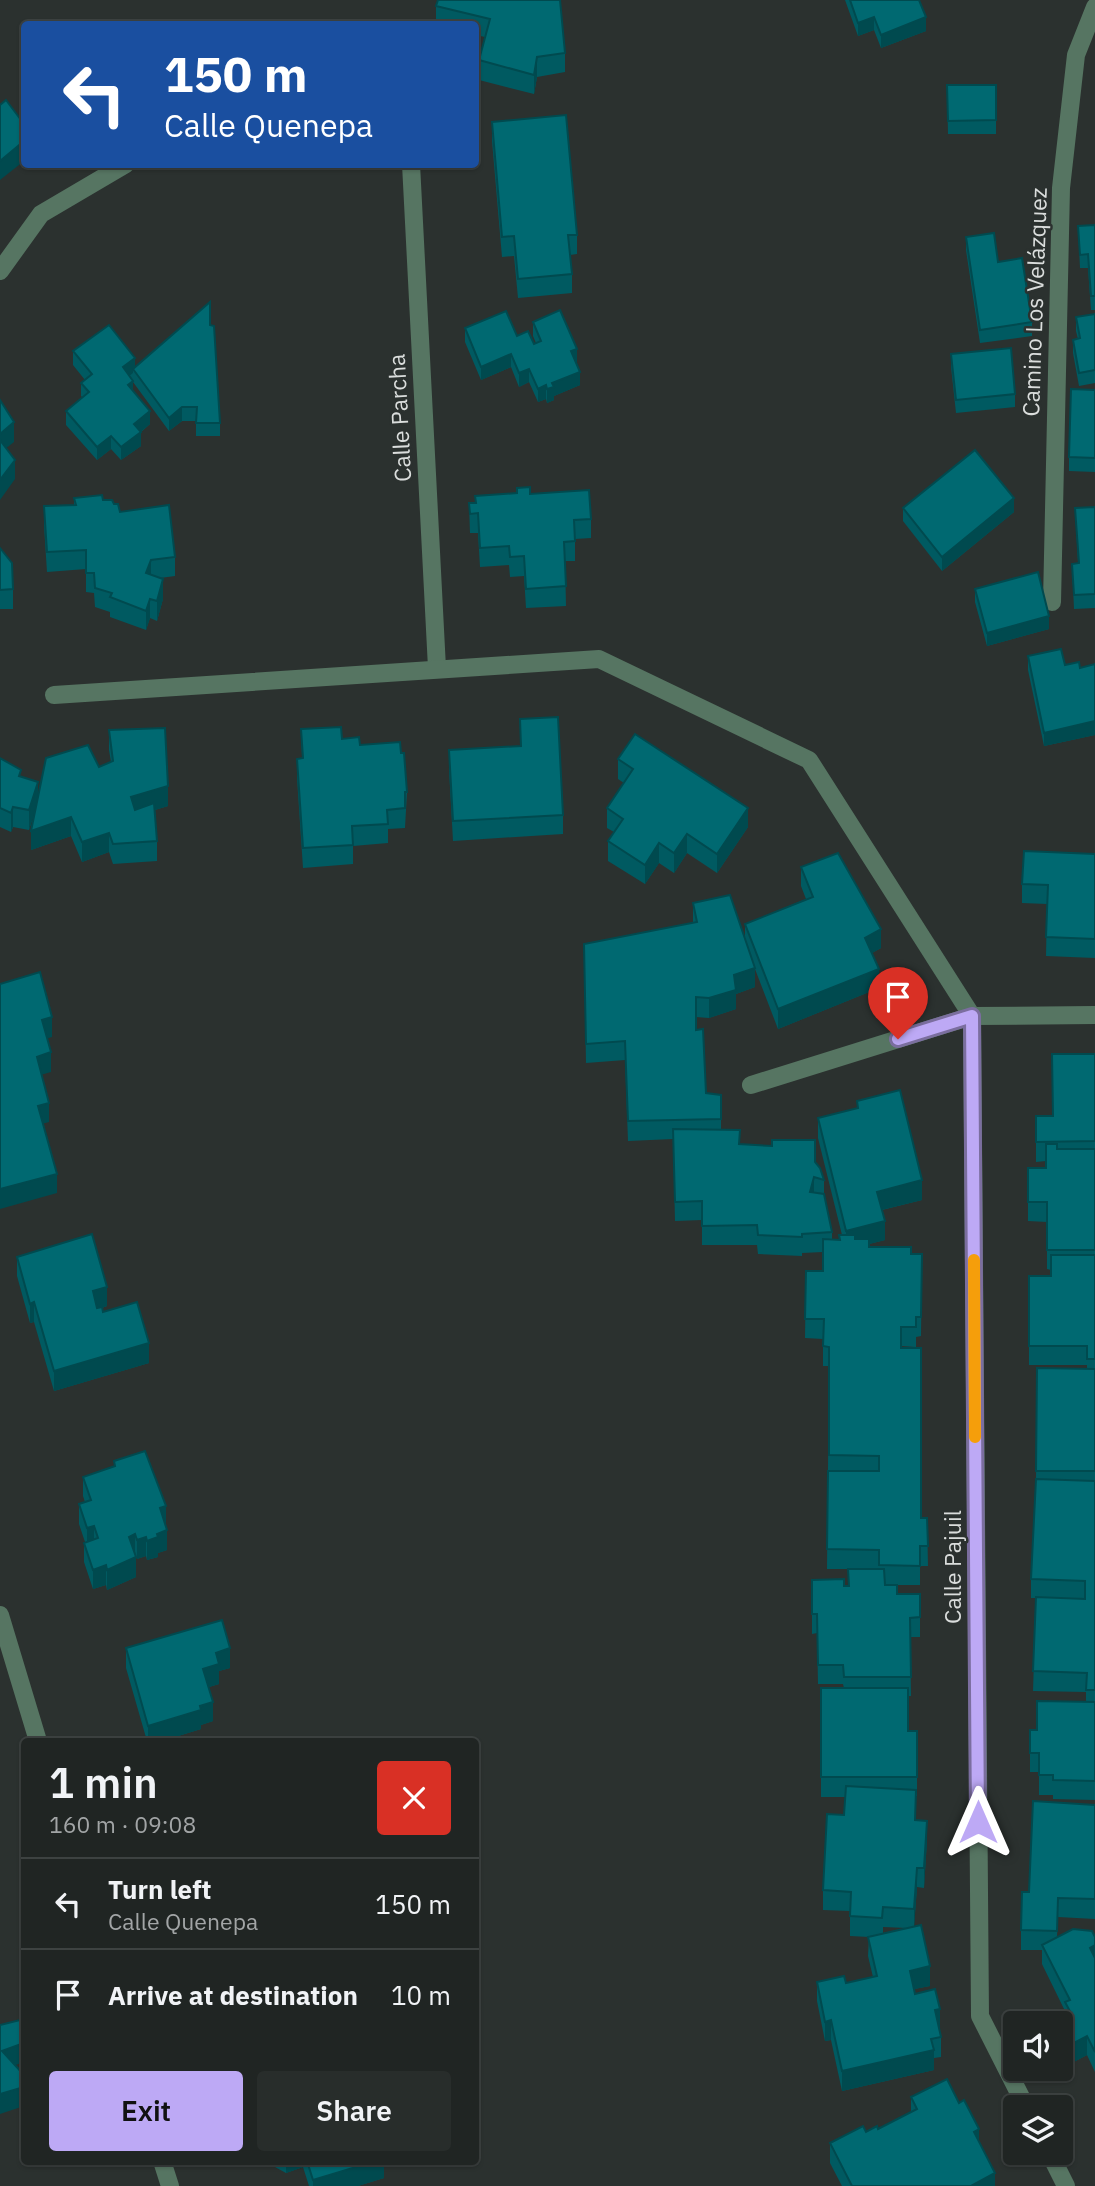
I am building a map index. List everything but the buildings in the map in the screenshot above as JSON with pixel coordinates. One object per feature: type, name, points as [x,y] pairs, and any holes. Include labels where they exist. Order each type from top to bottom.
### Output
[{"type":"street","name":"Camino Los Velázquez","points":[[1052,602],[1061,188],[1076,55],[1095,7]]},
{"type":"street","points":[[0,271],[41,214],[119,168]]},
{"type":"street","name":"Calle Parcha","points":[[411,168],[437,668]]},
{"type":"street","points":[[54,695],[599,659],[809,760],[972,1016]]},
{"type":"street","points":[[751,1085],[972,1016],[1095,1015]]},
{"type":"street","name":"Calle Pajuil","points":[[972,1016],[980,2016],[1020,2095]]},
{"type":"street","points":[[0,1615],[37,1738]]},
{"type":"street","points":[[163,2165],[170,2186]]},
{"type":"street","points":[[1056,2165],[1066,2186]]},
{"type":"slow traffic","points":[[974,1260],[975,1437]]},
{"type":"route","points":[[898,1039],[972,1016],[978,1822]]}]
